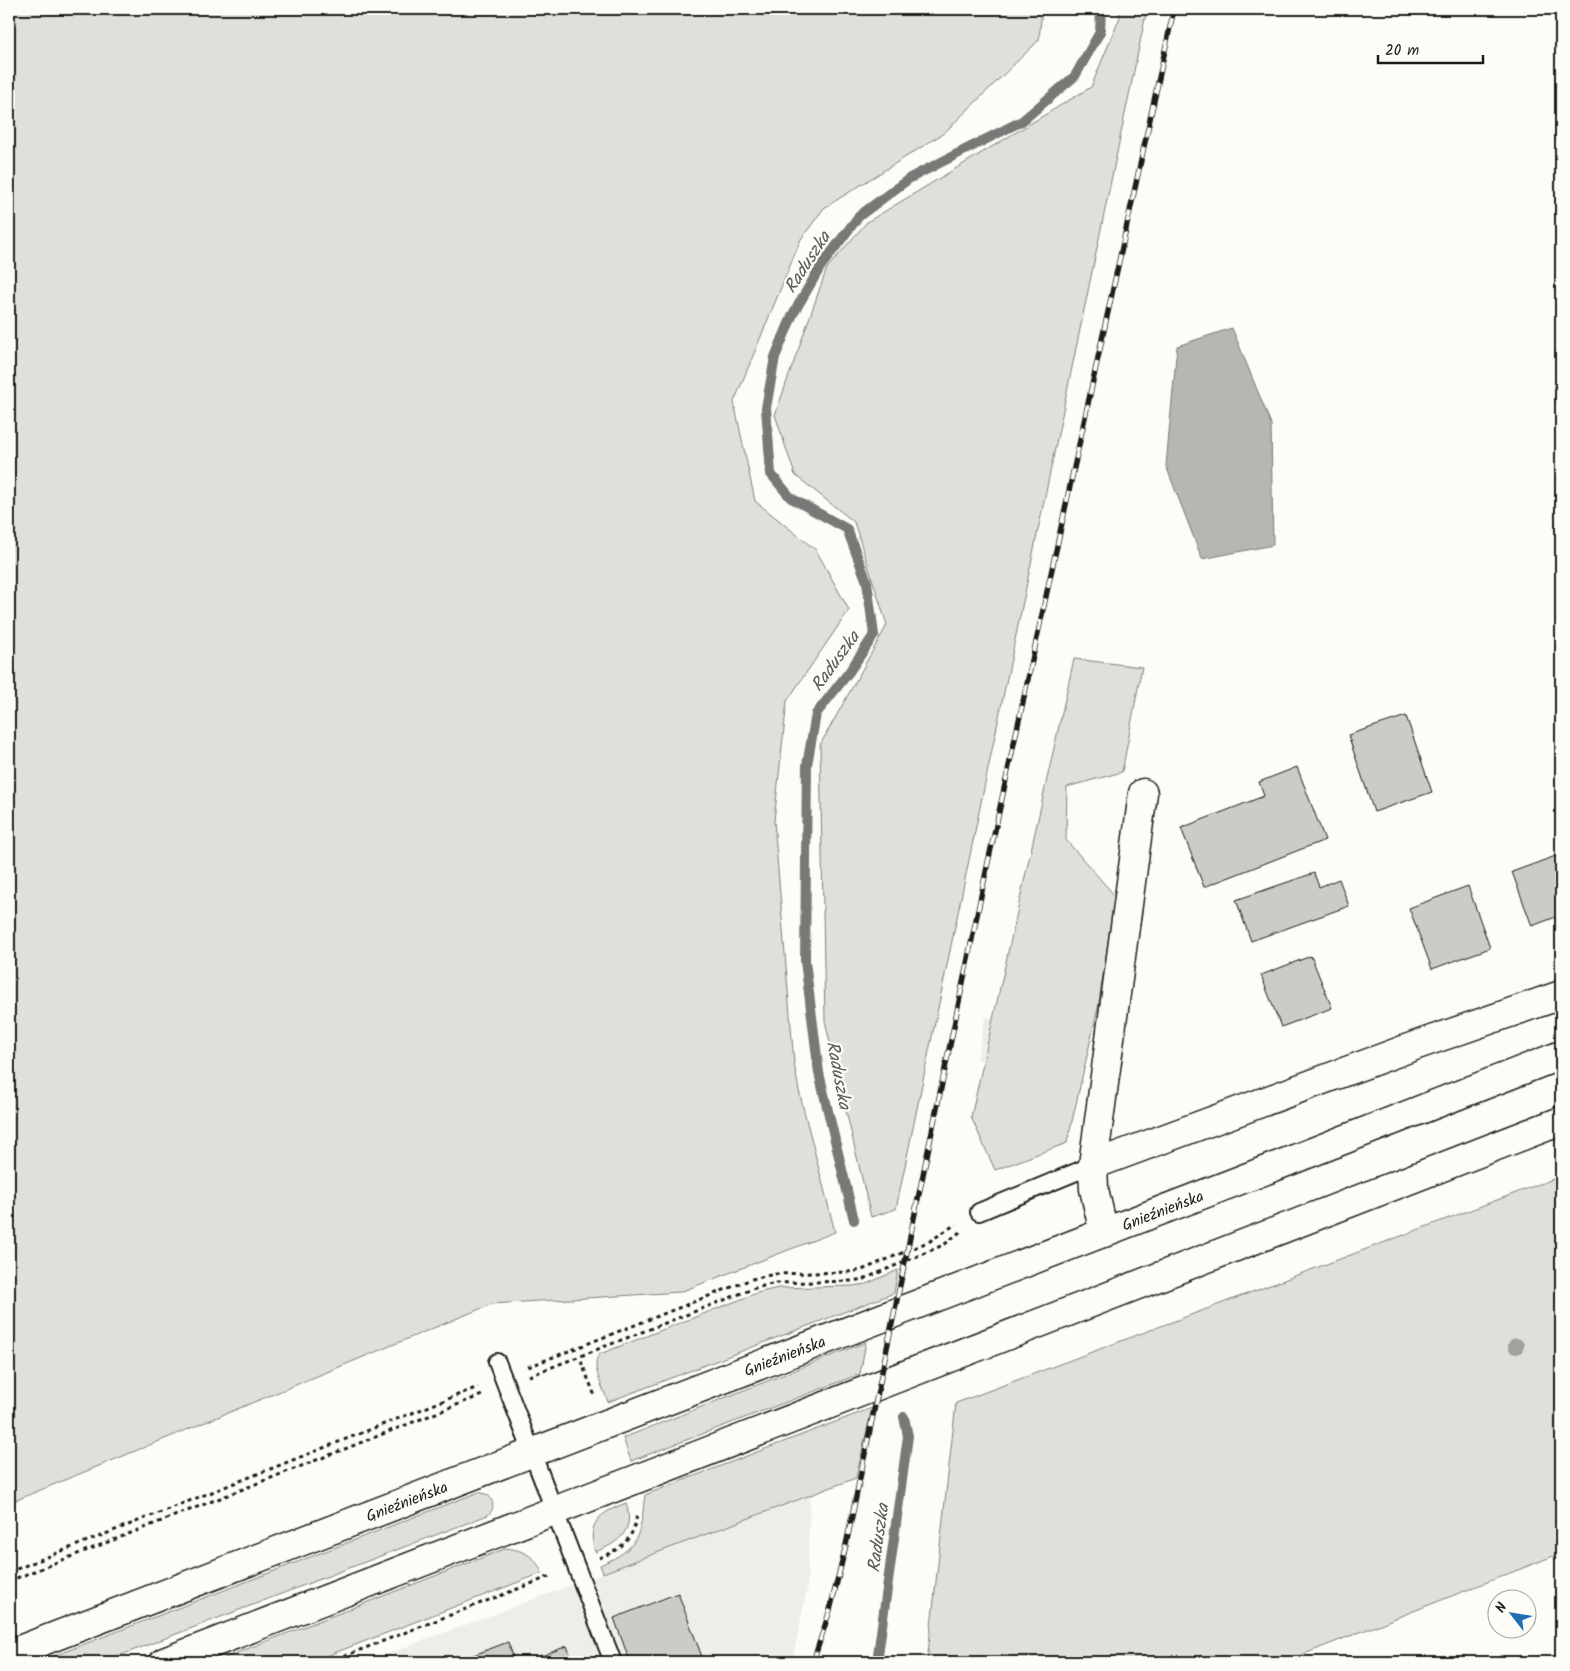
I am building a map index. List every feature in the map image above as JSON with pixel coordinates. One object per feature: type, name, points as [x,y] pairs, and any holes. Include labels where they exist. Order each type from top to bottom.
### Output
[{"type":"main road","points":[[1104,1233],[1094,1189],[1093,1165],[1144,793]]},
{"type":"main road","points":[[1093,1165],[1417,1045],[1561,995]]},
{"type":"main road","name":"Gnieźnieńska","points":[[9,1654],[1104,1233],[1561,1055]]},
{"type":"main road","points":[[167,1662],[1561,1121]]},
{"type":"lane","points":[[979,1212],[1093,1165]]},
{"type":"lane","points":[[497,1362],[612,1662]]},
{"type":"path","points":[[581,1361],[595,1397]]},
{"type":"path","points":[[329,1662],[616,1551],[625,1544],[633,1530],[636,1520],[636,1505]]},
{"type":"shaded area","points":[[9,9],[1042,9],[1039,40],[944,133],[824,208],[801,239],[734,402],[755,501],[816,550],[849,610],[787,701],[774,821],[794,1063],[799,1091],[835,1232],[680,1292],[492,1304],[9,1503]]},
{"type":"shaded area","points":[[1119,9],[1147,9],[896,1209],[871,1217],[825,1021],[820,745],[887,625],[854,522],[795,475],[775,415],[827,268],[867,222],[1091,87],[1120,17]]},
{"type":"shaded area","points":[[1232,328],[1271,424],[1273,545],[1202,559],[1166,466],[1177,346]]},
{"type":"shaded area","points":[[1074,659],[1142,667],[1122,772],[1067,787],[1066,840],[1115,896],[1098,1008],[1067,1143],[995,1170],[971,1117]]},
{"type":"shaded area","points":[[985,1017],[1022,1024],[1014,1067],[977,1060]]},
{"type":"shaded area","points":[[1561,1176],[1561,1553],[1284,1662],[927,1662],[956,1403]]},
{"type":"shaded area","points":[[898,1270],[894,1293],[608,1402],[596,1364],[600,1354],[757,1293],[778,1288],[866,1284]]},
{"type":"shaded area","points":[[866,1342],[860,1374],[631,1461],[623,1438]]},
{"type":"shaded area","points":[[872,1408],[856,1478],[603,1573],[600,1565],[623,1553],[636,1539],[645,1495]]},
{"type":"shaded area","points":[[479,1492],[488,1495],[492,1500],[493,1508],[488,1515],[103,1662],[38,1662]]},
{"type":"shaded area","points":[[810,1496],[807,1590],[792,1662],[366,1662]]},
{"type":"shaded area","points":[[626,1503],[628,1521],[623,1535],[618,1540],[595,1552],[592,1533],[597,1520],[602,1515]]},
{"type":"shaded area","points":[[507,1548],[529,1555],[536,1562],[542,1573],[311,1662],[220,1662],[226,1657]]},
{"type":"building","points":[[1406,716],[1432,792],[1374,812],[1348,735]]},
{"type":"building","points":[[1297,767],[1325,840],[1204,887],[1181,828],[1264,796],[1259,782]]},
{"type":"building","points":[[1561,854],[1561,915],[1532,926],[1512,872]]},
{"type":"building","points":[[1314,873],[1319,887],[1339,879],[1349,906],[1251,941],[1236,900]]},
{"type":"building","points":[[1468,886],[1490,948],[1432,969],[1409,908]]},
{"type":"building","points":[[1311,956],[1332,1008],[1281,1027],[1261,975]]},
{"type":"building","points":[[678,1593],[704,1662],[630,1662],[614,1618]]},
{"type":"building","points":[[508,1642],[515,1662],[455,1662]]},
{"type":"building","points":[[567,1646],[573,1662],[526,1662]]},
{"type":"waterway","name":"Raduszka","points":[[854,1220],[819,1073],[805,961],[807,765],[816,714],[849,672],[874,635],[867,582],[847,529],[791,498],[771,474],[766,408],[775,357],[793,314],[821,266],[859,216],[910,178],[1022,121],[1075,76],[1100,32],[1101,9]]},
{"type":"waterway","name":"Raduszka","points":[[877,1662],[908,1436],[904,1417]]},
{"type":"railway","points":[[813,1662],[830,1610],[846,1545],[987,867],[1174,9]]}]
